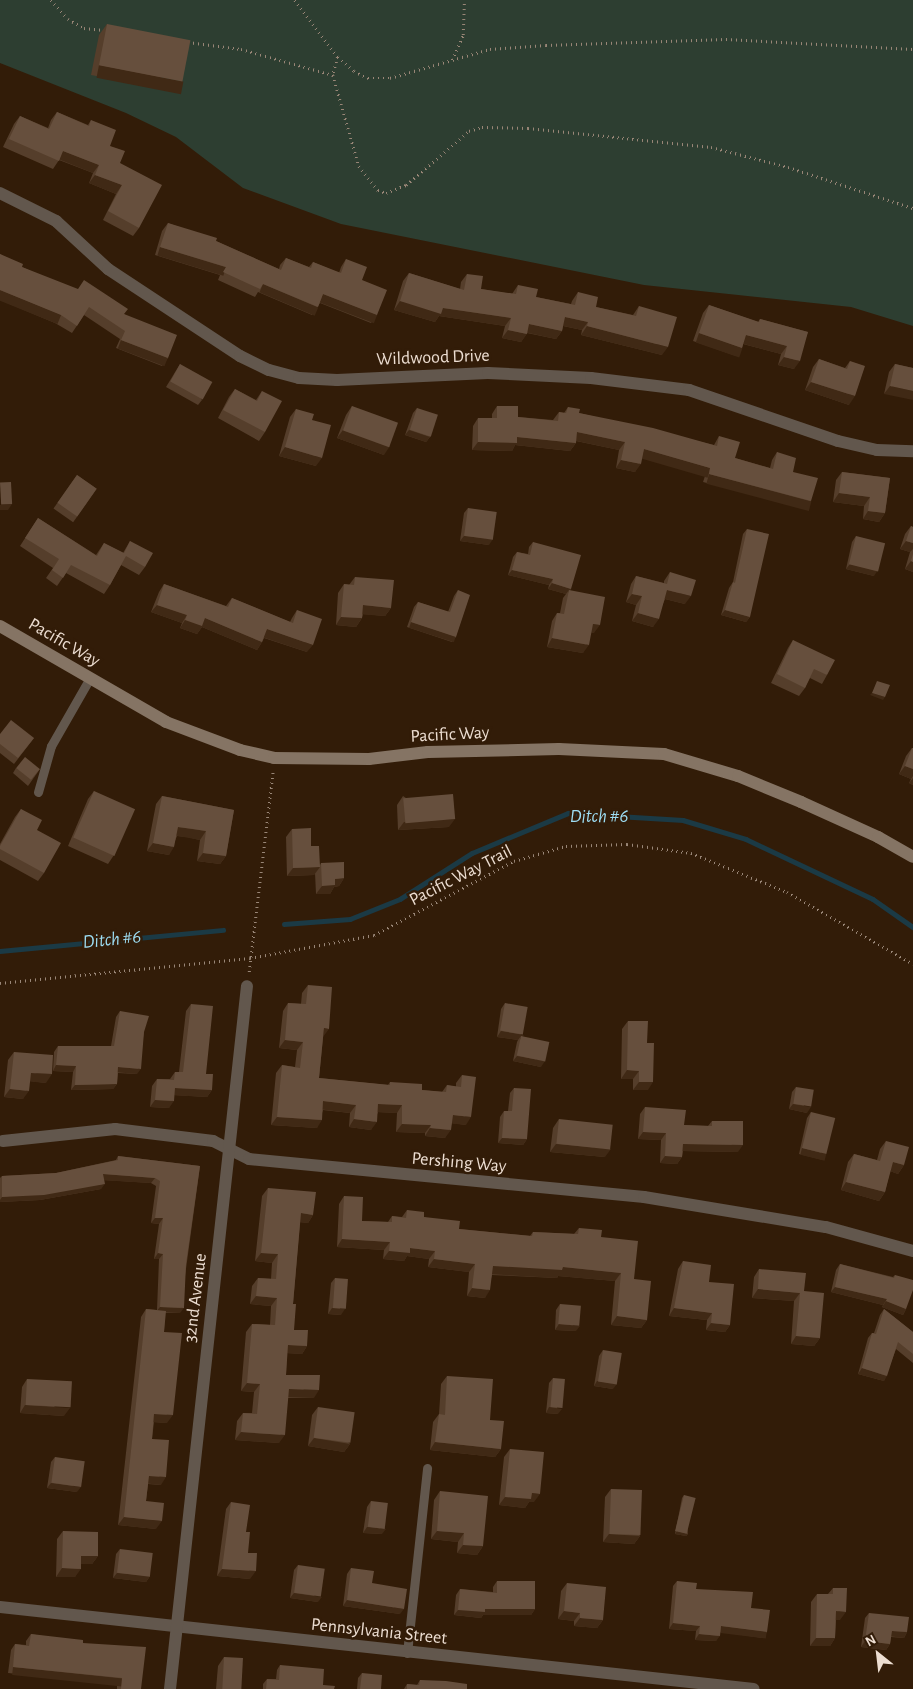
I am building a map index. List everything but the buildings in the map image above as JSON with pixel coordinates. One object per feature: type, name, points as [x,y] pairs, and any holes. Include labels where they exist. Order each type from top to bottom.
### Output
[{"type":"main road","name":"Pacific Way","points":[[0,626],[166,722],[240,750],[274,758],[379,759],[428,752],[559,749],[664,754],[738,776],[801,802],[878,837],[913,857]]},
{"type":"street","name":"Wildwood Drive","points":[[0,193],[56,221],[108,269],[240,356],[268,370],[299,378],[337,380],[488,373],[591,378],[689,390],[838,441],[877,450],[913,451]]},
{"type":"street","name":"32nd Avenue","points":[[170,1689],[175,1628],[231,1151],[247,986]]},
{"type":"street","name":"Pershing Way","points":[[3,1141],[115,1129],[213,1141],[249,1158],[404,1176],[644,1197],[826,1227],[913,1250]]},
{"type":"street","name":"Pennsylvania Street","points":[[0,1607],[175,1628],[754,1689]]},
{"type":"lane","points":[[38,792],[51,746],[90,678]]},
{"type":"lane","points":[[407,1653],[427,1468]]},
{"type":"path","points":[[51,0],[68,19],[84,28],[112,31]]},
{"type":"path","points":[[295,0],[338,57],[354,71],[368,78],[390,78],[490,49],[726,39],[913,50]]},
{"type":"path","points":[[452,60],[464,35],[464,0]]},
{"type":"path","points":[[186,42],[241,50],[333,75]]},
{"type":"path","points":[[338,57],[333,75],[359,166],[378,190],[386,193],[406,185],[469,131],[482,127],[528,128],[711,147],[788,167],[913,208]]},
{"type":"path","points":[[247,986],[254,911],[274,758]]},
{"type":"path","name":"Pacific Way Trail","points":[[0,983],[250,958],[374,936],[514,861],[566,846],[627,844],[690,853],[787,892],[913,964]]},
{"type":"green space","points":[[0,0],[913,0],[913,326],[851,307],[644,285],[341,224],[243,188],[176,137],[126,113],[0,63]]},
{"type":"waterway","name":"Ditch #6","points":[[284,924],[350,919],[400,899],[472,853],[568,813],[683,820],[746,839],[873,899],[913,927]]},
{"type":"waterway","name":"Ditch #6","points":[[0,951],[223,930]]}]
